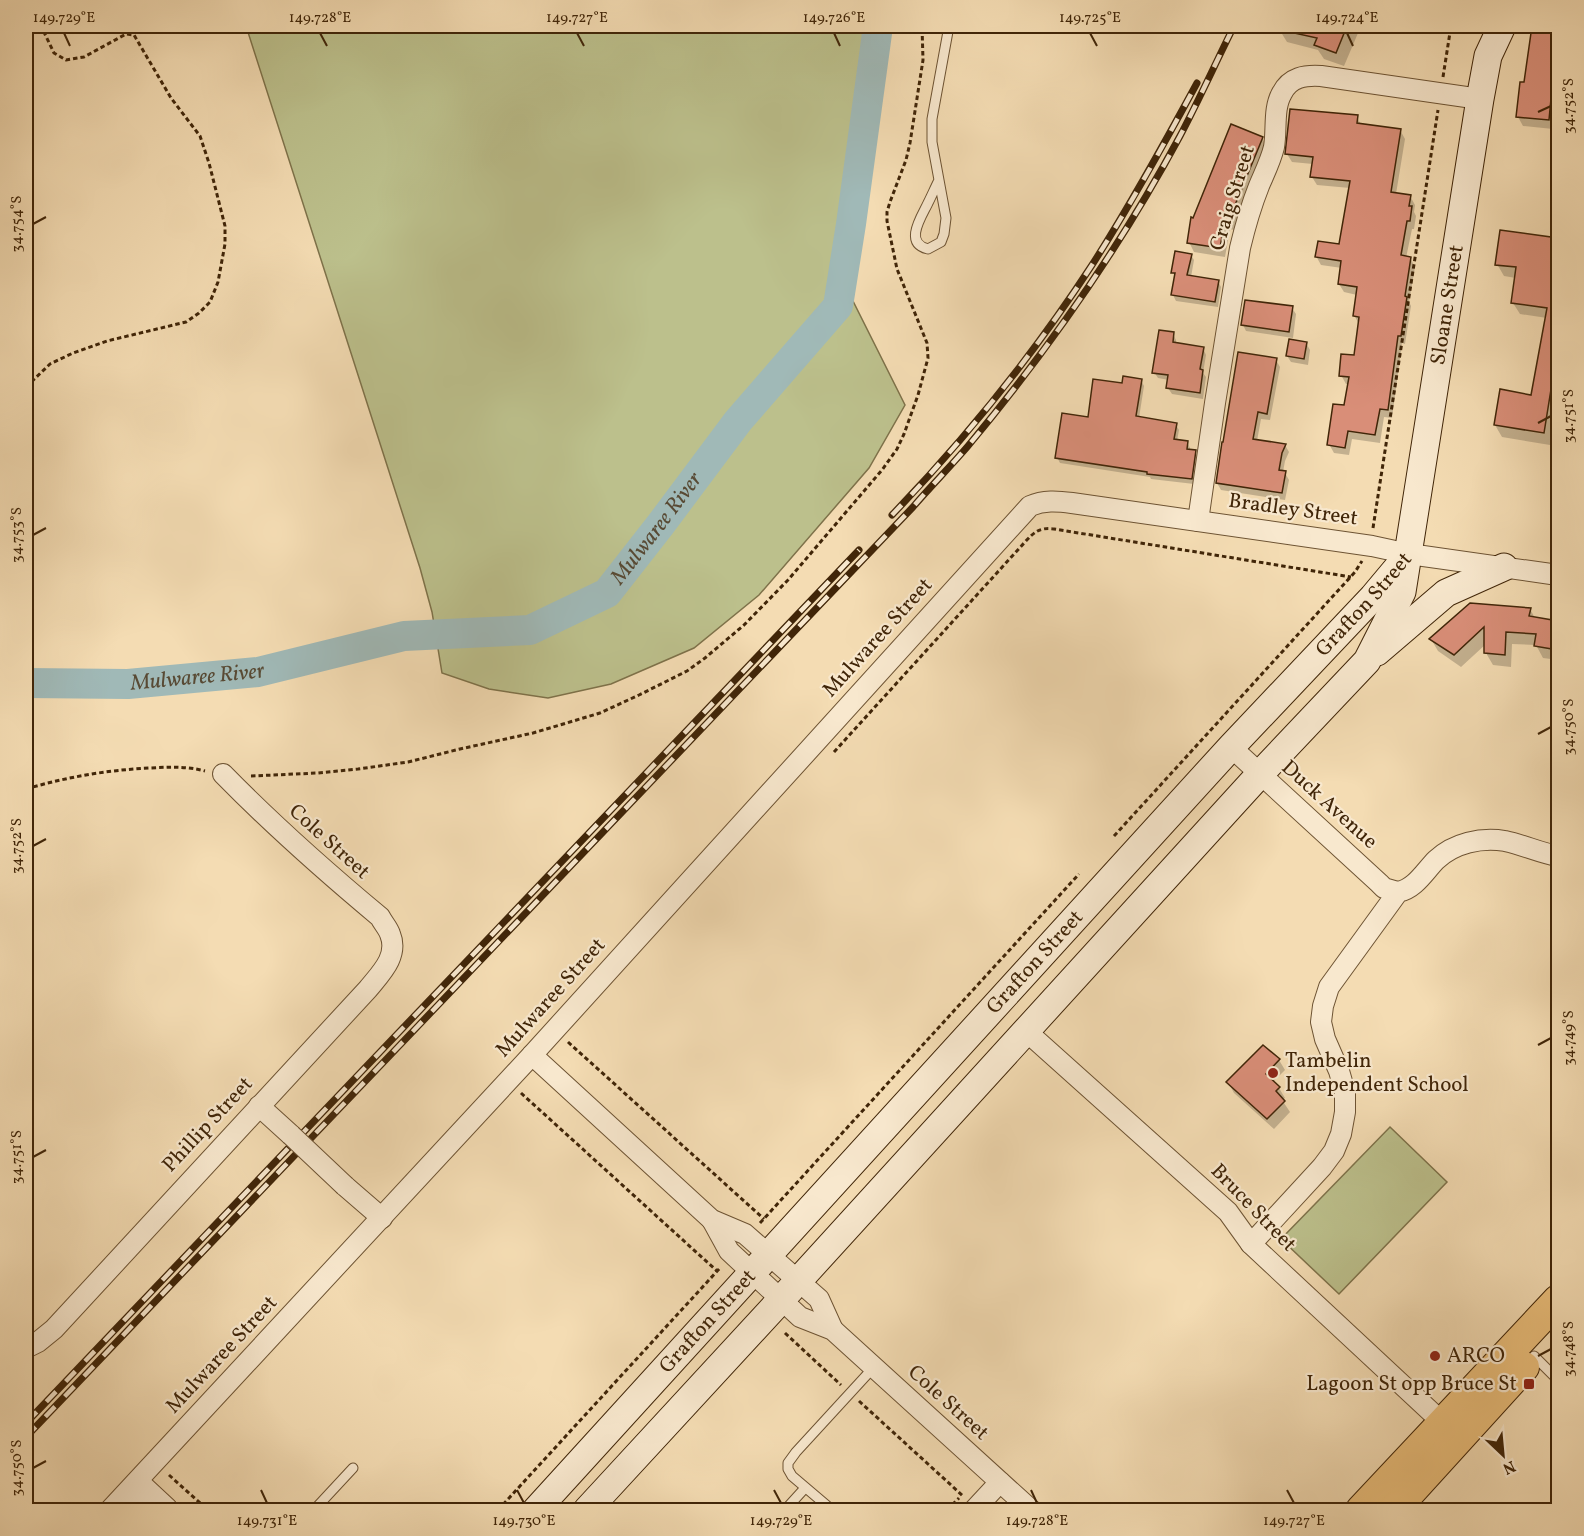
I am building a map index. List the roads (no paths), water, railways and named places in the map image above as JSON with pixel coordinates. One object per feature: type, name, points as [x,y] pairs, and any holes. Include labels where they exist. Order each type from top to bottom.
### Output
[{"type":"main road","points":[[1361,1510],[1558,1300]]},
{"type":"main road","points":[[1394,1510],[1558,1329]]},
{"type":"street","name":"Sloane Street","points":[[1408,554],[1488,56],[1486,26]]},
{"type":"street","name":"Sloane Street","points":[[1488,56],[1502,26]]},
{"type":"street","name":"Craig Street","points":[[1198,521],[1240,248],[1246,223],[1274,149],[1278,104],[1282,92],[1291,82],[1304,75],[1313,75],[1480,99]]},
{"type":"street","name":"Bradley Street","points":[[1023,513],[1030,506],[1041,502],[1072,502],[1558,575]]},
{"type":"street","name":"Mulwaree Street","points":[[110,1510],[381,1218],[538,1061],[1023,513]]},
{"type":"street","name":"Grafton Street","points":[[587,1510],[1260,774],[1367,661],[1402,592],[1408,554]]},
{"type":"street","name":"Grafton Street","points":[[536,1510],[1231,747],[1373,597],[1408,554]]},
{"type":"street","points":[[1367,661],[1446,593],[1504,567]]},
{"type":"street","name":"Duck Avenue","points":[[1231,747],[1384,888],[1398,892]]},
{"type":"street","name":"Cole Street","points":[[223,774],[274,825],[380,918],[390,933],[393,951]]},
{"type":"street","points":[[1251,1244],[1334,1151],[1341,1134],[1345,1112],[1345,1092],[1339,1071],[1325,1039],[1321,1022],[1323,1006],[1329,987],[1398,892],[1411,887],[1438,858],[1464,844],[1492,840],[1558,856]]},
{"type":"street","name":"Phillip Street","points":[[26,1348],[54,1329],[368,988],[386,967],[393,951]]},
{"type":"street","name":"Bruce Street","points":[[1026,1031],[1228,1212],[1251,1244],[1443,1423]]},
{"type":"street","name":"Cole Street","points":[[538,1061],[712,1220],[732,1254],[761,1264],[790,1290],[819,1299],[833,1330],[1031,1510]]},
{"type":"street","points":[[259,1106],[381,1218]]},
{"type":"street","name":"Cole Street","points":[[712,1220],[748,1236],[761,1264]]},
{"type":"street","points":[[971,1504],[1000,1482]]},
{"type":"street","points":[[133,1486],[151,1503],[167,1508],[167,1510]]},
{"type":"lane","points":[[939,180],[916,225],[918,241],[923,248],[928,249],[941,242],[946,218],[939,180],[932,142],[932,119],[949,26]]},
{"type":"lane","points":[[1534,1356],[1558,1380]]},
{"type":"lane","points":[[832,1510],[790,1473],[788,1463],[874,1367]]},
{"type":"lane","points":[[314,1510],[353,1468]]},
{"type":"lane","points":[[785,1510],[805,1488]]},
{"type":"waterway","name":"Mulwaree River","points":[[26,683],[128,684],[258,672],[404,636],[530,630],[607,593],[738,421],[838,306],[878,26]]},
{"type":"railway","points":[[26,1437],[913,507],[968,446],[1027,373],[1108,257],[1180,136],[1234,26]]},
{"type":"railway","points":[[892,515],[973,426],[1047,331],[1106,243],[1197,83]]},
{"type":"railway","points":[[27,1422],[859,550]]},
{"type":"place","name":"Tambelin Independent School","points":[[1273,1073]]},
{"type":"place","name":"ARCO","points":[[1435,1356]]},
{"type":"place","name":"Lagoon St opp Bruce St","points":[[1529,1384]]}]
